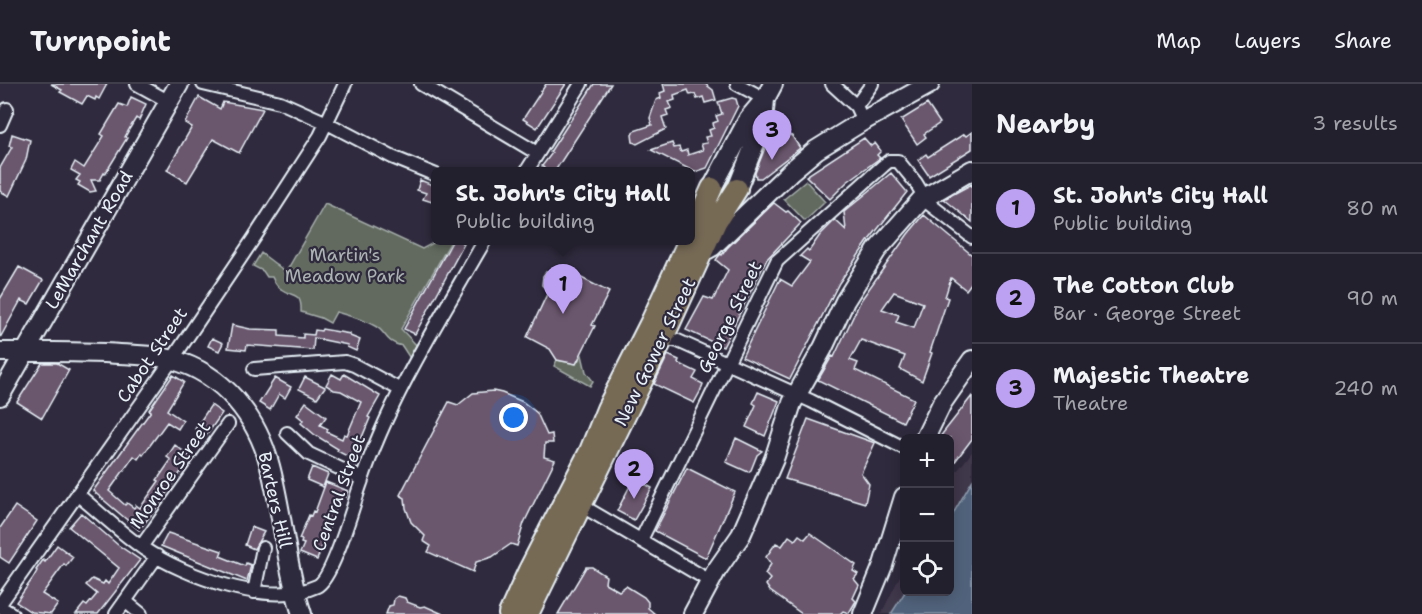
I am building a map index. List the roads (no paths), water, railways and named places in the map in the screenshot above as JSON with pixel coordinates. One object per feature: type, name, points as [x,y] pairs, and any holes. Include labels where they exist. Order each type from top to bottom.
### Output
[{"type":"main road","name":"LeMarchant Road","points":[[0,396],[179,84]]},
{"type":"main road","points":[[695,239],[712,247],[790,171],[860,113],[930,84]]},
{"type":"main road","points":[[712,188],[749,118],[769,92]]},
{"type":"main road","points":[[737,189],[763,123],[769,92]]},
{"type":"main road","points":[[693,614],[710,581],[736,543],[752,512],[797,394],[823,348],[845,301],[877,250],[924,198],[972,170]]},
{"type":"main road","points":[[695,237],[707,217],[790,171]]},
{"type":"main road","name":"New Gower Street","points":[[695,236],[712,188]]},
{"type":"main road","name":"New Gower Street","points":[[695,238],[725,207],[737,189]]},
{"type":"main road","name":"New Gower Street","points":[[528,614],[575,497],[654,336],[692,245]]},
{"type":"main road","name":"Barters Hill","points":[[0,352],[143,356],[172,360],[201,371],[221,385],[244,408],[257,430],[270,465],[295,592],[302,614]]},
{"type":"main road","points":[[927,434],[947,394],[972,360]]},
{"type":"main road","name":"New Gower Street","points":[[509,614],[528,572],[575,497]]},
{"type":"main road","points":[[863,614],[883,565],[900,509]]},
{"type":"street","points":[[137,84],[168,101]]},
{"type":"street","points":[[203,84],[280,102],[327,123],[392,157],[431,173]]},
{"type":"street","name":"Cabot Street","points":[[0,606],[172,360],[254,238],[321,136],[345,84]]},
{"type":"street","points":[[421,84],[537,153]]},
{"type":"street","points":[[528,167],[581,84]]},
{"type":"street","points":[[736,84],[769,92]]},
{"type":"street","points":[[832,84],[860,113],[872,84]]},
{"type":"street","points":[[0,125],[6,109]]},
{"type":"street","name":"George Street","points":[[642,540],[777,261],[889,161],[898,161],[916,183],[924,198]]},
{"type":"street","points":[[924,198],[972,237]]},
{"type":"street","name":"Central Street","points":[[295,592],[317,586],[328,574],[362,479],[399,389],[482,245]]},
{"type":"street","points":[[654,336],[678,341],[797,394],[900,446]]},
{"type":"street","points":[[254,369],[345,362],[399,389]]},
{"type":"street","name":"Monroe Street","points":[[141,547],[228,423]]},
{"type":"street","points":[[287,433],[309,454],[362,479]]},
{"type":"street","points":[[77,494],[141,547],[157,556],[237,590],[295,592]]},
{"type":"street","points":[[575,497],[710,581]]},
{"type":"street","points":[[254,592],[263,548]]},
{"type":"street","name":"Monroe Street","points":[[116,614],[157,556]]},
{"type":"street","points":[[125,602],[141,614]]},
{"type":"street","points":[[0,606],[12,614]]},
{"type":"water","points":[[972,481],[972,614],[891,614],[902,596],[954,596],[954,512]]},
{"type":"place","name":"Majestic Theatre","points":[[772,160]]},
{"type":"place","name":"St. John's City Hall","points":[[563,314]]},
{"type":"place","name":"The Cotton Club","points":[[634,499]]},
{"type":"park label","name":"Martin's Meadow Park","points":[[345,265]]}]
